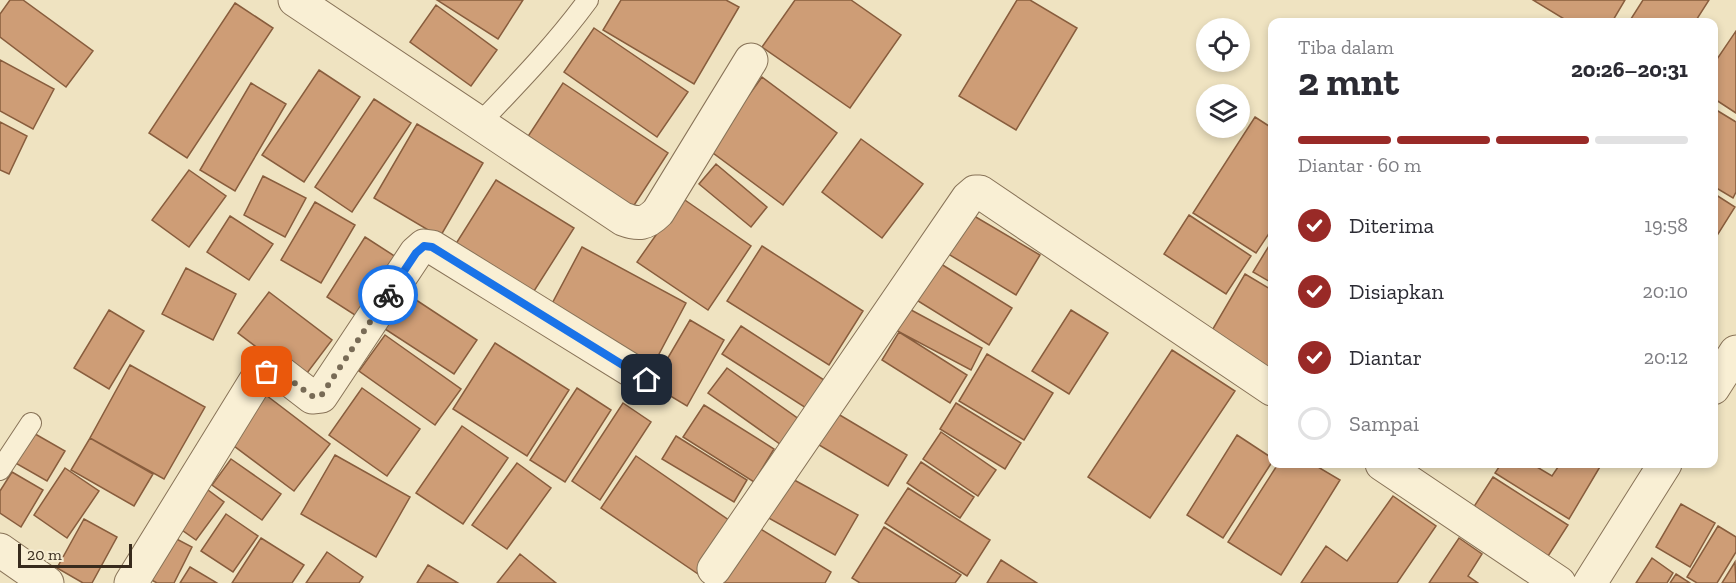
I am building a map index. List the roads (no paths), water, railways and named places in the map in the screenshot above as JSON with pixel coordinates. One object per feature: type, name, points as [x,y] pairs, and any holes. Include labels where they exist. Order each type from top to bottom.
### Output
[{"type":"street","points":[[296,0],[478,124],[623,219],[636,224],[642,224],[657,212],[751,60]]},
{"type":"street","points":[[714,569],[968,198],[975,192],[980,192],[1268,386]]},
{"type":"street","points":[[131,583],[258,376],[277,370],[312,396],[321,396],[416,253],[424,246],[432,247],[647,380]]},
{"type":"street","points":[[1718,380],[1736,352]]},
{"type":"street","points":[[1388,468],[1559,583]]},
{"type":"street","points":[[1590,583],[1662,468]]},
{"type":"street","points":[[0,550],[47,583]]},
{"type":"lane","points":[[478,124],[528,73],[570,25],[588,0]]},
{"type":"lane","points":[[0,470],[31,423]]}]
